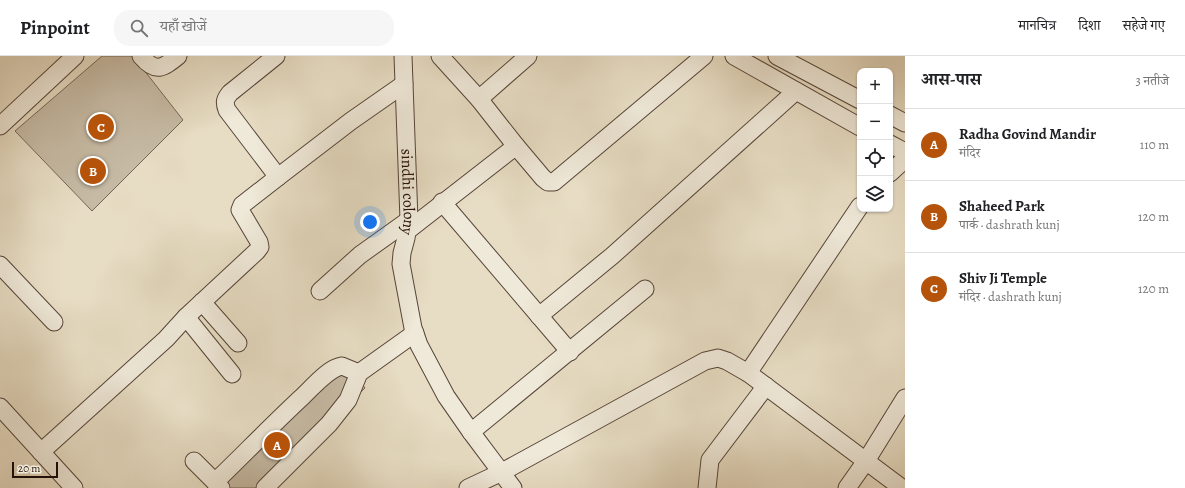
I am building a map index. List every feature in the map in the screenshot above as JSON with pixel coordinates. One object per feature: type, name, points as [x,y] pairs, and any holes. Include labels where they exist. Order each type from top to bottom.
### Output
[{"type":"street","points":[[0,126],[75,56]]},
{"type":"street","points":[[141,56],[149,65],[159,68],[164,67],[178,56]]},
{"type":"street","points":[[276,56],[230,93],[225,99],[225,105],[227,110],[278,177]]},
{"type":"street","name":"sindhi colony","points":[[403,56],[408,225],[401,264],[417,339],[446,396],[471,432],[508,480]]},
{"type":"street","points":[[440,56],[480,99],[516,146],[548,182],[554,182],[704,56]]},
{"type":"street","points":[[480,99],[528,56]]},
{"type":"street","points":[[734,56],[857,125]]},
{"type":"street","points":[[777,56],[857,98]]},
{"type":"street","points":[[41,452],[166,339],[186,317],[257,251],[260,247],[259,242],[240,210],[242,206],[351,120],[404,84]]},
{"type":"street","points":[[539,316],[612,256],[796,91]]},
{"type":"street","points":[[893,117],[905,123]]},
{"type":"street","points":[[320,291],[360,256],[442,202],[516,146]]},
{"type":"street","points":[[893,146],[905,152]]},
{"type":"street","points":[[893,170],[905,159]]},
{"type":"street","points":[[442,202],[570,352]]},
{"type":"street","points":[[748,373],[857,210]]},
{"type":"street","points":[[0,265],[54,322]]},
{"type":"street","points":[[471,432],[645,289]]},
{"type":"street","points":[[202,302],[238,343]]},
{"type":"street","points":[[186,317],[232,374]]},
{"type":"street","points":[[265,488],[329,424],[348,400],[359,373],[417,339]]},
{"type":"street","points":[[468,488],[508,480],[705,361],[718,358],[728,361],[748,373],[902,488]]},
{"type":"street","points":[[194,461],[218,485],[269,428],[325,376],[342,366],[359,373]]},
{"type":"street","points":[[707,488],[710,460],[766,386]]},
{"type":"street","points":[[847,488],[866,461],[905,398]]},
{"type":"street","points":[[0,408],[74,488]]},
{"type":"shaded area","points":[[102,56],[133,56],[183,120],[92,211],[15,131]]},
{"type":"shaded area","points":[[340,357],[365,388],[261,488],[225,488],[213,477]]},
{"type":"place","name":"Shiv Ji Temple","points":[[101,127]]},
{"type":"place","name":"Shaheed Park","points":[[93,171]]},
{"type":"place","name":"Radha Govind Mandir","points":[[277,445]]}]
